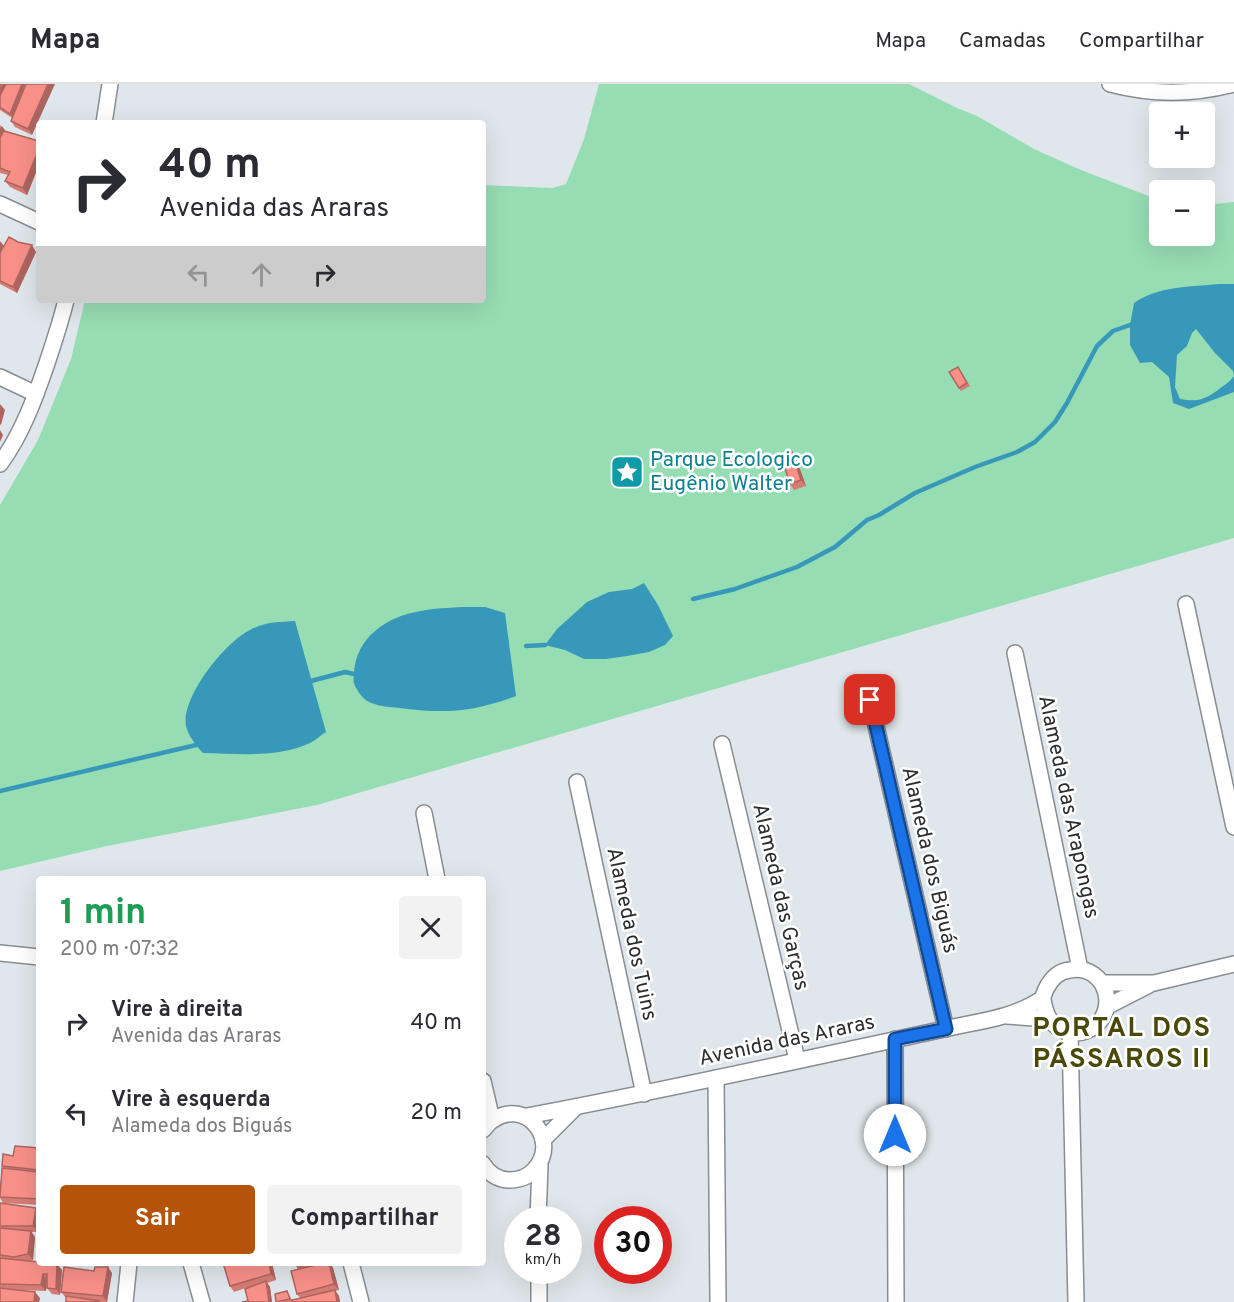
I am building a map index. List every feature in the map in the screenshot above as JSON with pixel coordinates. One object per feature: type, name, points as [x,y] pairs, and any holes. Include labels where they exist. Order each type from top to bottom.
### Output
[{"type":"street","points":[[1110,84],[1148,92],[1180,93],[1212,90],[1234,84]]},
{"type":"street","points":[[104,120],[107,85]]},
{"type":"street","points":[[0,204],[36,221]]},
{"type":"street","points":[[0,464],[11,449],[36,394],[65,303]]},
{"type":"street","points":[[0,377],[36,394]]},
{"type":"street","points":[[1186,604],[1234,827]]},
{"type":"street","name":"Alameda das Arapongas","points":[[1015,652],[1080,969]]},
{"type":"street","name":"Alameda dos Biguás","points":[[870,700],[946,1029]]},
{"type":"street","name":"Alameda das Garças","points":[[722,744],[797,1060]]},
{"type":"street","name":"Alameda dos Tuins","points":[[577,782],[644,1094]]},
{"type":"street","points":[[424,813],[436,876]]},
{"type":"street","points":[[0,953],[36,957]]},
{"type":"street","points":[[1108,1006],[1154,983],[1234,964]]},
{"type":"street","points":[[1007,1016],[1042,999],[1051,981],[1059,974],[1080,969],[1097,977],[1102,983],[1107,994],[1108,1006],[1103,1018],[1094,1028],[1083,1033],[1070,1033],[1058,1028],[1049,1019],[1042,999]]},
{"type":"street","points":[[1102,983],[1154,983]]},
{"type":"street","points":[[1007,1016],[1049,1019]]},
{"type":"street","name":"Avenida das Araras","points":[[487,1125],[504,1115],[527,1116],[644,1094],[1007,1016]]},
{"type":"street","points":[[1070,1033],[1076,1302]]},
{"type":"street","points":[[895,1039],[896,1302]]},
{"type":"street","points":[[716,1078],[718,1302]]},
{"type":"street","points":[[543,1140],[576,1107]]},
{"type":"street","points":[[527,1116],[538,1128],[543,1140],[544,1152],[540,1165],[539,1206]]},
{"type":"street","points":[[486,1169],[494,1176],[506,1180],[519,1180],[531,1174],[540,1165]]},
{"type":"street","points":[[125,1302],[129,1266]]},
{"type":"street","points":[[192,1266],[202,1302]]},
{"type":"street","points":[[352,1266],[361,1302]]},
{"type":"street","points":[[539,1284],[539,1302]]},
{"type":"green space","name":"Parque Ecologico Eugênio Walter","points":[[599,84],[909,84],[977,116],[1034,149],[1149,196],[1149,246],[1215,246],[1215,204],[1234,202],[1234,538],[317,805],[107,846],[0,871],[0,505],[38,440],[71,359],[84,303],[486,303],[486,185],[552,188],[566,184],[584,139]]},
{"type":"water","points":[[1234,284],[1234,376],[1234,392],[1189,409],[1173,403],[1169,377],[1152,362],[1140,363],[1130,345],[1130,325],[1134,303],[1143,297],[1164,290]],"holes":[[[1196,329],[1233,371],[1234,376],[1229,382],[1204,398],[1180,399],[1175,387],[1177,355],[1187,346]]]},
{"type":"water","points":[[644,583],[673,636],[665,645],[649,652],[627,656],[584,659],[565,650],[545,645],[557,629],[587,602],[609,592],[632,589]]},
{"type":"water","points":[[485,607],[505,613],[516,696],[472,708],[444,711],[383,706],[363,698],[354,682],[356,661],[360,650],[375,631],[396,618],[408,614],[431,609]]},
{"type":"water","points":[[295,621],[326,732],[310,743],[285,751],[258,754],[203,753],[195,744],[186,726],[186,714],[197,686],[217,658],[240,636],[255,627],[266,624]]},
{"type":"building","points":[[6,84],[22,84],[10,114],[0,107],[0,96]]},
{"type":"building","points":[[26,84],[48,84],[28,129],[11,121]]},
{"type":"building","points":[[4,131],[36,140],[36,156],[23,188],[5,181],[10,172],[0,168],[0,138]]},
{"type":"building","points":[[9,237],[32,245],[13,287],[0,281],[0,253]]},
{"type":"building","points":[[958,367],[967,383],[959,388],[949,372]]},
{"type":"building","points":[[792,452],[801,480],[790,484],[781,456]]},
{"type":"building","points":[[15,1146],[36,1148],[36,1170],[2,1166],[3,1154],[13,1156]]},
{"type":"building","points":[[2,1168],[36,1172],[36,1199],[0,1197]]},
{"type":"building","points":[[0,1203],[36,1208],[33,1226],[0,1226]]},
{"type":"building","points":[[0,1228],[31,1231],[28,1254],[14,1257],[0,1255]]},
{"type":"building","points":[[0,1258],[36,1262],[36,1266],[57,1266],[56,1289],[47,1288],[47,1274],[43,1274],[41,1285],[0,1284]]},
{"type":"building","points":[[224,1266],[270,1266],[271,1274],[230,1286]]},
{"type":"building","points":[[312,1266],[330,1266],[334,1284],[297,1294],[291,1271]]},
{"type":"building","points":[[64,1267],[94,1271],[95,1267],[108,1267],[103,1296],[61,1292]]},
{"type":"building","points":[[266,1281],[269,1302],[242,1302],[248,1301],[245,1289]]},
{"type":"building","points":[[0,1288],[35,1292],[34,1302],[0,1302]]},
{"type":"building","points":[[335,1290],[337,1302],[292,1302],[292,1300]]},
{"type":"building","points":[[287,1291],[290,1299],[276,1302],[275,1294]]},
{"type":"building","points":[[66,1296],[99,1301],[99,1302],[66,1302]]},
{"type":"waterway","points":[[693,599],[735,589],[797,567],[835,547],[867,520],[915,493],[1017,452],[1035,442],[1055,422],[1097,346],[1113,331],[1130,325]]},
{"type":"waterway","points":[[526,646],[545,645]]},
{"type":"waterway","points":[[311,681],[345,672],[354,674]]},
{"type":"waterway","points":[[0,791],[196,745]]},
{"type":"place","name":"Parque Ecologico Eugênio Walter","points":[[627,472]]},
{"type":"district","name":"PORTAL DOS PÁSSAROS II","points":[[1122,1044]]},
{"type":"route","points":[[870,700],[946,1029],[895,1039],[895,1135]]}]
